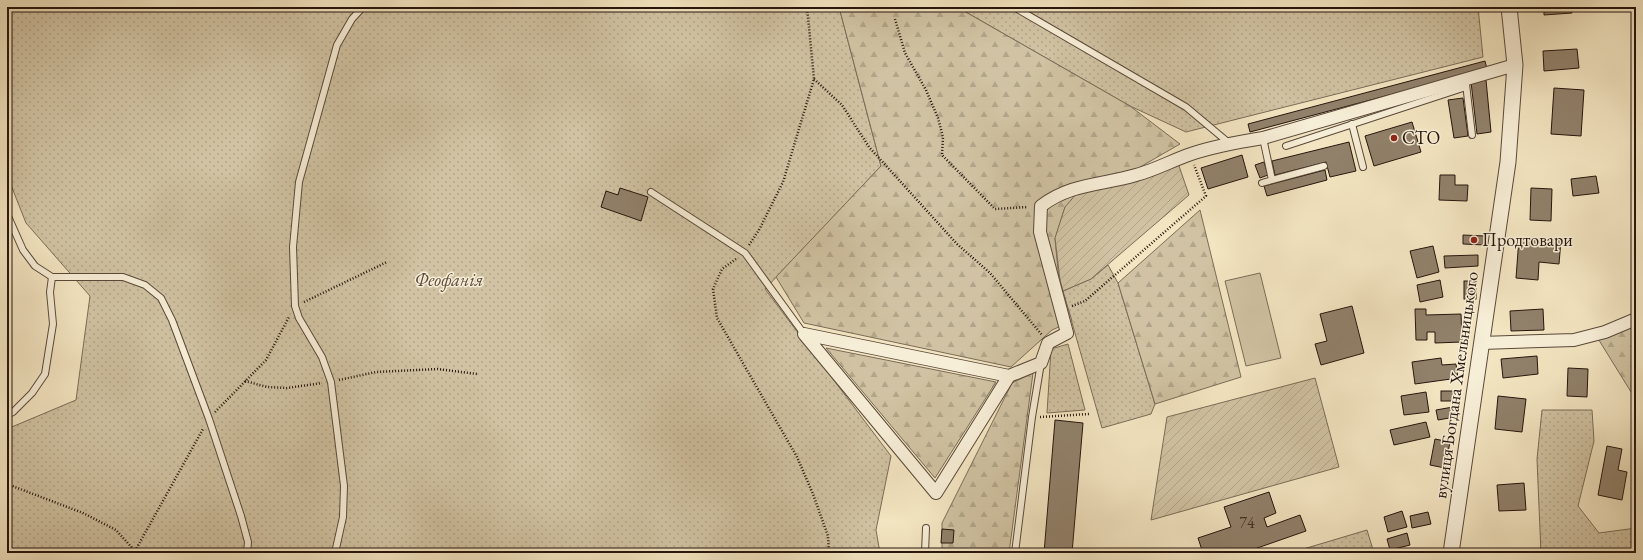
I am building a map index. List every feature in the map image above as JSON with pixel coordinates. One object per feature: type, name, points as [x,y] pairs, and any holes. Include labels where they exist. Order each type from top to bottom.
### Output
[{"type":"street","points":[[1505,7],[1510,29]]},
{"type":"street","name":"вулиця Богдана Хмельницького","points":[[1451,553],[1508,162],[1514,65],[1509,7]]},
{"type":"street","points":[[804,334],[1009,376],[1041,363],[1048,343],[1067,333],[1040,232],[1041,206],[1049,199],[1083,185],[1136,175],[1191,154],[1229,143],[1263,138],[1466,83],[1514,65]]},
{"type":"street","points":[[1481,343],[1574,340],[1605,332],[1636,319]]},
{"type":"street","points":[[804,334],[936,493],[1009,376]]},
{"type":"lane","points":[[335,553],[343,517],[344,486],[331,382],[322,357],[299,318],[295,306],[292,247],[299,182],[337,45],[352,19],[363,7]]},
{"type":"lane","points":[[1014,7],[1186,107],[1229,143]]},
{"type":"lane","points":[[1286,146],[1466,83],[1472,135]]},
{"type":"lane","points":[[1352,124],[1364,167]]},
{"type":"lane","points":[[1263,138],[1272,180]]},
{"type":"lane","points":[[1262,183],[1324,166]]},
{"type":"lane","points":[[651,192],[745,252],[804,334]]},
{"type":"lane","points":[[7,214],[23,250],[35,266],[52,277],[123,277],[144,285],[162,298],[172,320],[209,419],[241,516],[248,542],[247,553]]},
{"type":"lane","points":[[7,415],[13,412],[32,393],[44,374],[53,324],[50,292],[52,277]]},
{"type":"lane","points":[[1015,553],[1032,417],[1041,363]]},
{"type":"lane","points":[[925,553],[926,528]]},
{"type":"path","points":[[895,19],[905,53],[926,90],[938,118],[943,137],[942,154],[995,209],[1041,206]]},
{"type":"path","points":[[814,80],[842,105],[869,147],[957,244],[990,273],[1048,343]]},
{"type":"path","points":[[1060,310],[1085,301],[1206,196],[1194,166]]},
{"type":"path","points":[[7,484],[83,513],[116,530],[135,552],[209,419],[266,360],[295,306],[387,262]]},
{"type":"path","points":[[245,381],[267,387],[287,388],[331,382],[384,372],[438,369],[477,374]]},
{"type":"path","points":[[1032,417],[1089,414]]},
{"type":"green space","name":"Феофанія","points":[[7,7],[839,7],[881,166],[765,289],[891,456],[876,530],[880,553],[7,553],[7,429],[76,400],[90,296],[26,223],[7,175]]},
{"type":"green space","points":[[839,7],[957,7],[1130,106],[1180,144],[1121,178],[1065,207],[1055,239],[1059,280],[1072,321],[1052,330],[1011,367],[804,323],[776,277],[881,166]]},
{"type":"green space","points":[[957,7],[1478,7],[1483,57],[1186,132],[1130,106]]},
{"type":"green space","points":[[1178,163],[1189,195],[1091,279],[1063,291],[1060,280],[1055,238],[1065,207],[1084,185]]},
{"type":"green space","points":[[1200,210],[1241,377],[1155,404],[1118,283]]},
{"type":"green space","points":[[1108,265],[1118,283],[1155,404],[1151,414],[1102,428],[1063,291],[1091,279]]},
{"type":"green space","points":[[1260,273],[1281,358],[1246,366],[1225,281]]},
{"type":"green space","points":[[1636,324],[1636,400],[1597,337]]},
{"type":"green space","points":[[1068,344],[1085,410],[1047,413],[1051,349]]},
{"type":"green space","points":[[826,348],[996,382],[935,478]]},
{"type":"green space","points":[[1033,373],[1009,553],[976,553],[942,550],[942,523],[1012,383]]},
{"type":"green space","points":[[1315,378],[1339,467],[1151,520],[1167,417]]},
{"type":"green space","points":[[1542,410],[1592,410],[1594,441],[1578,506],[1599,533],[1636,528],[1636,553],[1541,553],[1537,459]]},
{"type":"green space","points":[[1367,530],[1374,553],[1290,553]]},
{"type":"building","points":[[1544,7],[1571,7],[1572,13],[1544,15]]},
{"type":"building","points":[[1577,49],[1579,68],[1544,71],[1543,51]]},
{"type":"building","points":[[1485,61],[1487,69],[1250,132],[1248,124]]},
{"type":"building","points":[[1486,80],[1491,132],[1477,134],[1471,82]]},
{"type":"building","points":[[1554,88],[1584,90],[1581,136],[1551,134]]},
{"type":"building","points":[[1463,98],[1468,136],[1454,138],[1448,100]]},
{"type":"building","points":[[1412,122],[1421,152],[1374,166],[1365,136]]},
{"type":"building","points":[[1349,142],[1356,171],[1330,177],[1326,162],[1275,175],[1272,161]]},
{"type":"building","points":[[1242,155],[1248,177],[1208,189],[1201,168]]},
{"type":"building","points":[[1264,162],[1268,175],[1260,178],[1255,165]]},
{"type":"building","points":[[1325,170],[1327,180],[1267,196],[1264,186]]},
{"type":"building","points":[[1440,175],[1455,175],[1455,185],[1468,185],[1467,201],[1439,200]]},
{"type":"building","points":[[1596,176],[1599,193],[1573,196],[1571,179]]},
{"type":"building","points":[[620,188],[648,197],[641,221],[601,207],[606,191],[618,195]]},
{"type":"building","points":[[1531,188],[1552,189],[1551,221],[1530,220]]},
{"type":"building","name":"Продтовари","points":[[1463,235],[1485,236],[1485,245],[1463,244]]},
{"type":"building","points":[[1519,238],[1561,240],[1559,264],[1539,262],[1538,280],[1516,278]]},
{"type":"building","points":[[1433,246],[1439,272],[1417,278],[1410,251]]},
{"type":"building","points":[[1478,255],[1478,266],[1445,268],[1444,256]]},
{"type":"building","points":[[1440,280],[1443,297],[1420,302],[1417,285]]},
{"type":"building","points":[[1464,281],[1476,281],[1476,299],[1464,299]]},
{"type":"building","points":[[1352,306],[1364,353],[1321,365],[1315,344],[1327,341],[1320,314]]},
{"type":"building","points":[[1415,309],[1426,309],[1426,315],[1461,314],[1462,342],[1435,343],[1435,332],[1427,332],[1427,340],[1416,340]]},
{"type":"building","points":[[1543,309],[1544,330],[1511,331],[1510,311]]},
{"type":"building","points":[[1537,356],[1538,374],[1503,378],[1501,359]]},
{"type":"building","points":[[1441,358],[1442,365],[1456,364],[1458,378],[1415,384],[1412,362]]},
{"type":"building","points":[[1568,368],[1588,369],[1587,397],[1567,396]]},
{"type":"building","points":[[1441,391],[1457,391],[1457,401],[1441,401]]},
{"type":"building","points":[[1426,392],[1429,412],[1404,415],[1401,396]]},
{"type":"building","points":[[1498,396],[1526,399],[1522,432],[1495,429]]},
{"type":"building","points":[[1453,407],[1455,417],[1438,420],[1436,410]]},
{"type":"building","points":[[1055,420],[1083,423],[1072,553],[1044,553]]},
{"type":"building","points":[[1426,422],[1430,437],[1394,445],[1390,430]]},
{"type":"building","points":[[1435,439],[1450,442],[1445,468],[1430,465]]},
{"type":"building","points":[[1607,446],[1622,449],[1618,470],[1627,472],[1622,500],[1598,495]]},
{"type":"building","points":[[1524,483],[1526,510],[1499,511],[1497,485]]},
{"type":"building","points":[[1269,492],[1276,513],[1264,518],[1267,527],[1300,515],[1306,531],[1243,553],[1203,553],[1198,538],[1231,527],[1224,507]]},
{"type":"building","points":[[1402,511],[1407,527],[1388,532],[1384,517]]},
{"type":"building","points":[[1428,512],[1431,524],[1412,528],[1410,516]]},
{"type":"building","points":[[942,529],[954,530],[953,543],[941,543]]},
{"type":"building","points":[[1407,533],[1410,545],[1390,550],[1387,539]]},
{"type":"building","points":[[1514,549],[1515,553],[1498,553],[1497,551]]},
{"type":"place","name":"СТО","points":[[1394,138]]},
{"type":"place","name":"Продтовари","points":[[1474,240]]}]
